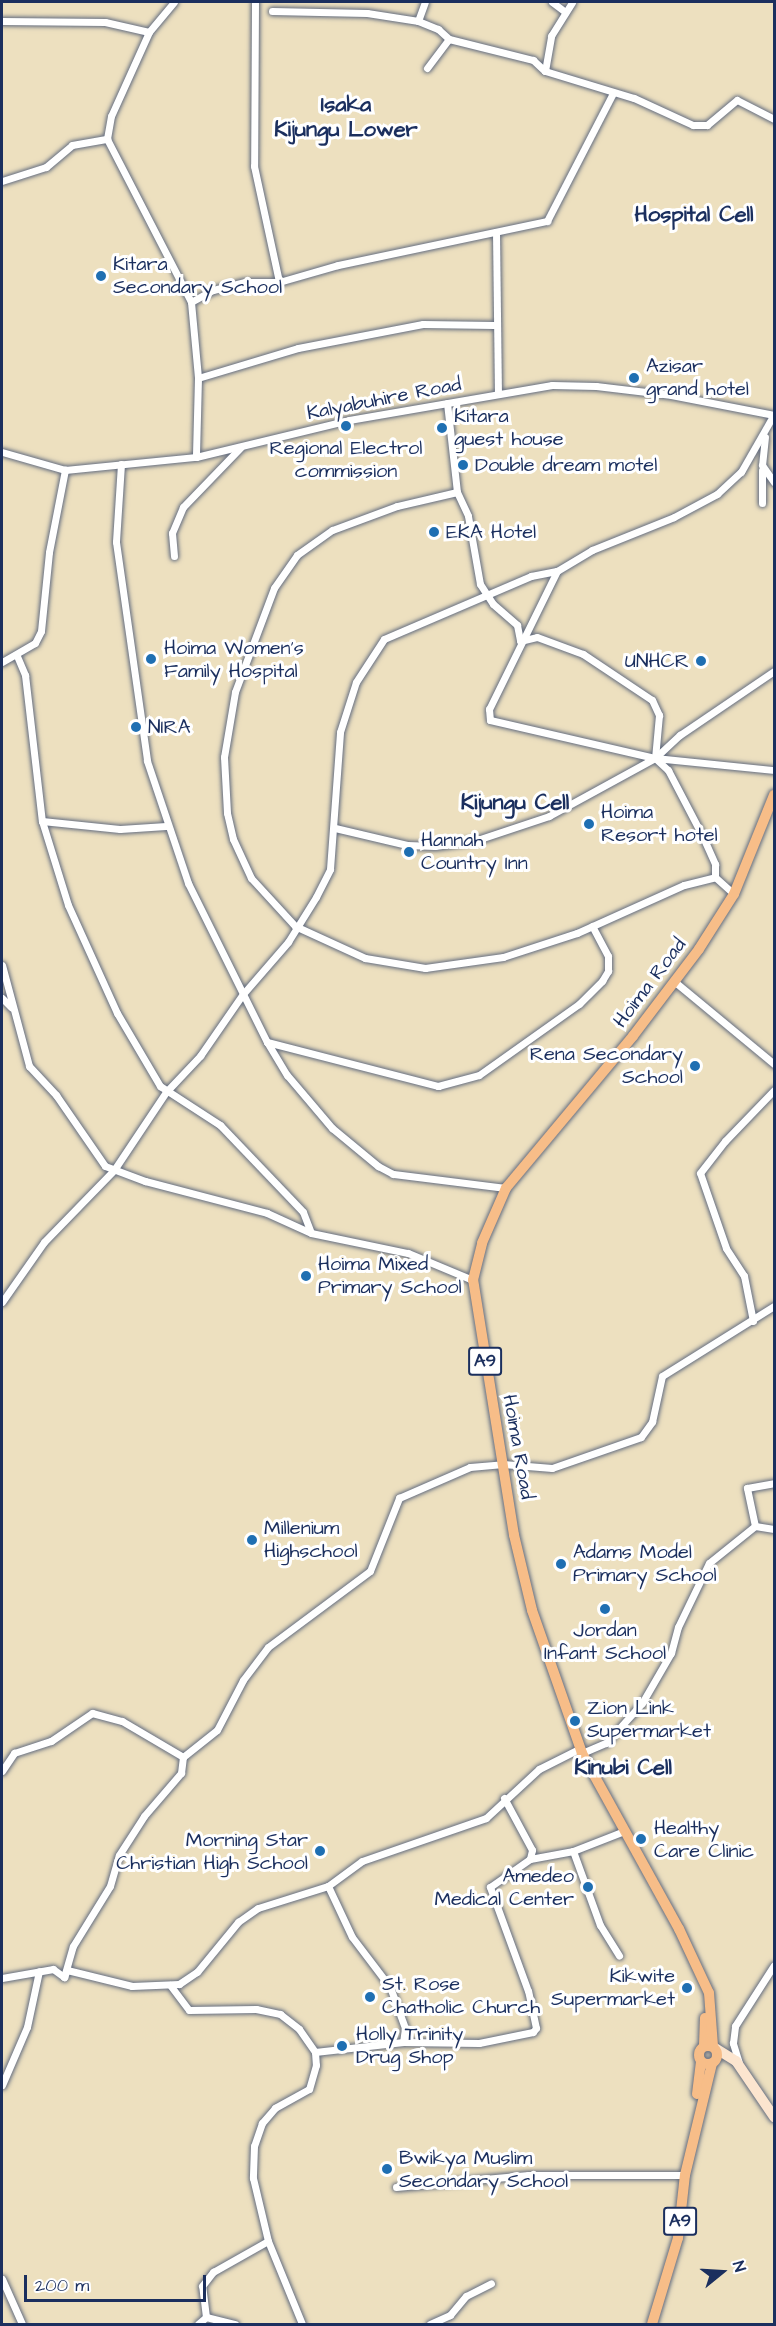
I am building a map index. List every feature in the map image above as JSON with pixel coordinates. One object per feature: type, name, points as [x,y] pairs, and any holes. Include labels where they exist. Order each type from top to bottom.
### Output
[{"type":"main road","name":"Hoima Road","points":[[711,2047],[701,1979],[675,1922],[581,1750],[558,1692],[522,1578],[473,1280],[482,1243],[506,1188],[675,982],[734,894],[774,795]]},
{"type":"main road","points":[[711,2047],[738,2065],[774,2117]]},
{"type":"main road","name":"A9","points":[[710,2062],[699,2053],[711,2047]]},
{"type":"main road","name":"A9","points":[[652,2325],[678,2238],[685,2175],[710,2062],[711,2047]]},
{"type":"main road","points":[[710,2062],[738,2065]]},
{"type":"street","points":[[174,2],[149,32],[111,116],[107,139],[191,302],[198,378],[196,457]]},
{"type":"street","points":[[255,2],[254,166],[279,282]]},
{"type":"street","points":[[418,21],[425,2]]},
{"type":"street","points":[[552,2],[564,11]]},
{"type":"street","points":[[544,70],[547,48],[564,11],[572,2]]},
{"type":"street","points":[[272,11],[368,13],[418,21],[438,29],[449,39],[533,60],[544,70],[634,98],[693,124],[707,125],[737,100],[774,119]]},
{"type":"street","points":[[2,21],[96,22],[149,32]]},
{"type":"street","points":[[427,68],[449,39]]},
{"type":"street","points":[[191,302],[213,290],[245,282],[279,282],[338,265],[496,232],[550,218],[613,93]]},
{"type":"street","points":[[2,181],[45,167],[72,145],[95,138],[107,139]]},
{"type":"street","points":[[496,232],[494,325],[498,394]]},
{"type":"street","points":[[198,378],[298,348],[423,324],[494,325]]},
{"type":"street","name":"Kalyabuhire Road","points":[[2,452],[65,470],[196,457],[349,420],[552,385],[596,386],[719,403],[774,415]]},
{"type":"street","points":[[447,403],[457,492],[468,516],[478,575],[488,597],[517,625],[520,641]]},
{"type":"street","points":[[2,1302],[44,1242],[114,1170],[166,1092],[200,1056],[243,994],[288,942],[330,869],[335,828],[339,732],[348,699],[370,659],[395,631],[488,597],[531,576],[557,570],[592,550],[675,517],[717,494],[741,472],[774,415]]},
{"type":"street","points":[[762,503],[765,434]]},
{"type":"street","points":[[174,556],[172,533],[183,507],[243,445]]},
{"type":"street","points":[[121,464],[115,515],[117,553],[147,761],[166,826],[188,883],[267,1042],[287,1075],[332,1128],[378,1166],[393,1174],[506,1188]]},
{"type":"street","points":[[762,465],[774,482]]},
{"type":"street","points":[[2,662],[17,656],[34,643],[41,631],[49,552],[65,470]]},
{"type":"street","points":[[457,492],[362,517],[312,542],[273,588],[250,645],[228,723],[224,757],[226,813],[233,839],[252,878],[296,926],[365,958],[425,968],[503,957],[592,926],[684,885],[715,877]]},
{"type":"street","points":[[557,570],[520,641],[489,709],[490,720],[655,758],[774,770]]},
{"type":"street","points":[[520,641],[537,637],[583,654],[652,699],[658,715],[655,758]]},
{"type":"street","points":[[17,656],[25,675],[42,821],[90,958],[130,1038],[166,1092],[220,1125],[303,1212],[311,1233]]},
{"type":"street","points":[[335,828],[407,845],[477,840],[573,804],[655,758],[680,735],[774,671]]},
{"type":"street","points":[[655,758],[668,770],[703,837],[715,864],[715,877],[734,894]]},
{"type":"street","points":[[42,821],[129,830],[166,826]]},
{"type":"street","points":[[267,1042],[438,1086],[479,1074],[579,1004],[602,981],[608,971],[608,956],[592,926]]},
{"type":"street","points":[[2,965],[3,995],[11,1007],[32,1071],[63,1104],[102,1162],[114,1170],[267,1213],[311,1233],[393,1248],[473,1280]]},
{"type":"street","points":[[675,982],[774,1064]]},
{"type":"street","points":[[753,1321],[744,1276],[726,1248],[700,1173],[718,1148],[774,1090]]},
{"type":"street","points":[[64,1977],[76,1939],[110,1886],[119,1855],[144,1816],[181,1773],[183,1757],[217,1730],[243,1680],[268,1647],[370,1571],[399,1498],[470,1467],[503,1464],[552,1468],[641,1437],[652,1422],[662,1376],[732,1329],[753,1321],[774,1306]]},
{"type":"street","points":[[755,1526],[747,1488],[774,1484]]},
{"type":"street","points":[[64,1977],[67,1970],[132,1986],[179,1984],[196,1972],[228,1932],[258,1908],[328,1886],[362,1861],[486,1818],[499,1808],[504,1798],[512,1796],[539,1769],[581,1750],[606,1743],[642,1703],[671,1653],[678,1627],[709,1563],[755,1526],[774,1529]]},
{"type":"street","points":[[2,1771],[14,1753],[51,1741],[92,1713],[122,1721],[183,1757]]},
{"type":"street","points":[[504,1798],[532,1850],[530,1859]]},
{"type":"street","points":[[315,2052],[403,2043],[479,2043],[536,2030],[528,1991],[490,1887],[530,1859],[573,1851],[624,1831]]},
{"type":"street","points":[[573,1851],[600,1925],[619,1955]]},
{"type":"street","points":[[328,1886],[352,1937],[390,1987],[405,2028],[403,2043]]},
{"type":"street","points":[[738,2065],[733,2043],[735,2026],[774,1965]]},
{"type":"street","points":[[2,1978],[53,1969],[64,1977]]},
{"type":"street","points":[[2,2085],[27,2027],[39,1971]]},
{"type":"street","points":[[170,1985],[189,2010],[255,2009],[280,2014],[299,2029],[315,2052],[316,2065],[309,2089],[271,2112],[256,2140],[253,2178],[268,2241],[302,2325]]},
{"type":"street","points":[[396,2187],[528,2175],[685,2175]]},
{"type":"street","points":[[206,2317],[202,2286],[213,2272],[268,2241]]},
{"type":"street","points":[[2,2279],[22,2325]]},
{"type":"street","points":[[430,2325],[450,2315],[466,2296],[491,2283]]},
{"type":"street","points":[[198,2325],[206,2317]]},
{"type":"street","points":[[206,2317],[235,2325]]},
{"type":"place","name":"Kitara Secondary School","points":[[101,276]]},
{"type":"place","name":"Azisar grand hotel","points":[[634,378]]},
{"type":"place","name":"Regional Electrol commission","points":[[346,426]]},
{"type":"place","name":"Kitara guest house","points":[[442,428]]},
{"type":"place","name":"Double dream motel","points":[[463,465]]},
{"type":"place","name":"EKA Hotel","points":[[434,532]]},
{"type":"place","name":"Hoima Women’s Family Hospital","points":[[151,659]]},
{"type":"place","name":"UNHCR","points":[[701,661]]},
{"type":"place","name":"NIRA","points":[[136,727]]},
{"type":"place","name":"Hoima Resort hotel","points":[[589,824]]},
{"type":"place","name":"Hannah Country Inn","points":[[409,852]]},
{"type":"place","name":"Rena Secondary School","points":[[695,1066]]},
{"type":"place","name":"Hoima Mixed Primary School","points":[[306,1276]]},
{"type":"place","name":"Millenium Highschool","points":[[252,1540]]},
{"type":"place","name":"Adams Model Primary School","points":[[561,1564]]},
{"type":"place","name":"Jordan Infant School","points":[[605,1609]]},
{"type":"place","name":"Zion Link Supermarket","points":[[575,1721]]},
{"type":"place","name":"Healthy Care Clinic","points":[[641,1839]]},
{"type":"place","name":"Morning Star Christian High School","points":[[320,1851]]},
{"type":"place","name":"Amedeo Medical Center","points":[[588,1887]]},
{"type":"place","name":"Kikwite Supermarket","points":[[687,1988]]},
{"type":"place","name":"St. Rose Chatholic Church","points":[[370,1997]]},
{"type":"place","name":"Holly Trinity Drug Shop","points":[[342,2046]]},
{"type":"place","name":"Bwikya Muslim Secondary School","points":[[387,2169]]},
{"type":"district","name":"Isaka Kijungu Lower","points":[[346,116]]},
{"type":"district","name":"Hospital Cell","points":[[694,215]]},
{"type":"district","name":"Kijungu Cell","points":[[515,803]]},
{"type":"district","name":"Kinubi Cell","points":[[623,1768]]}]
